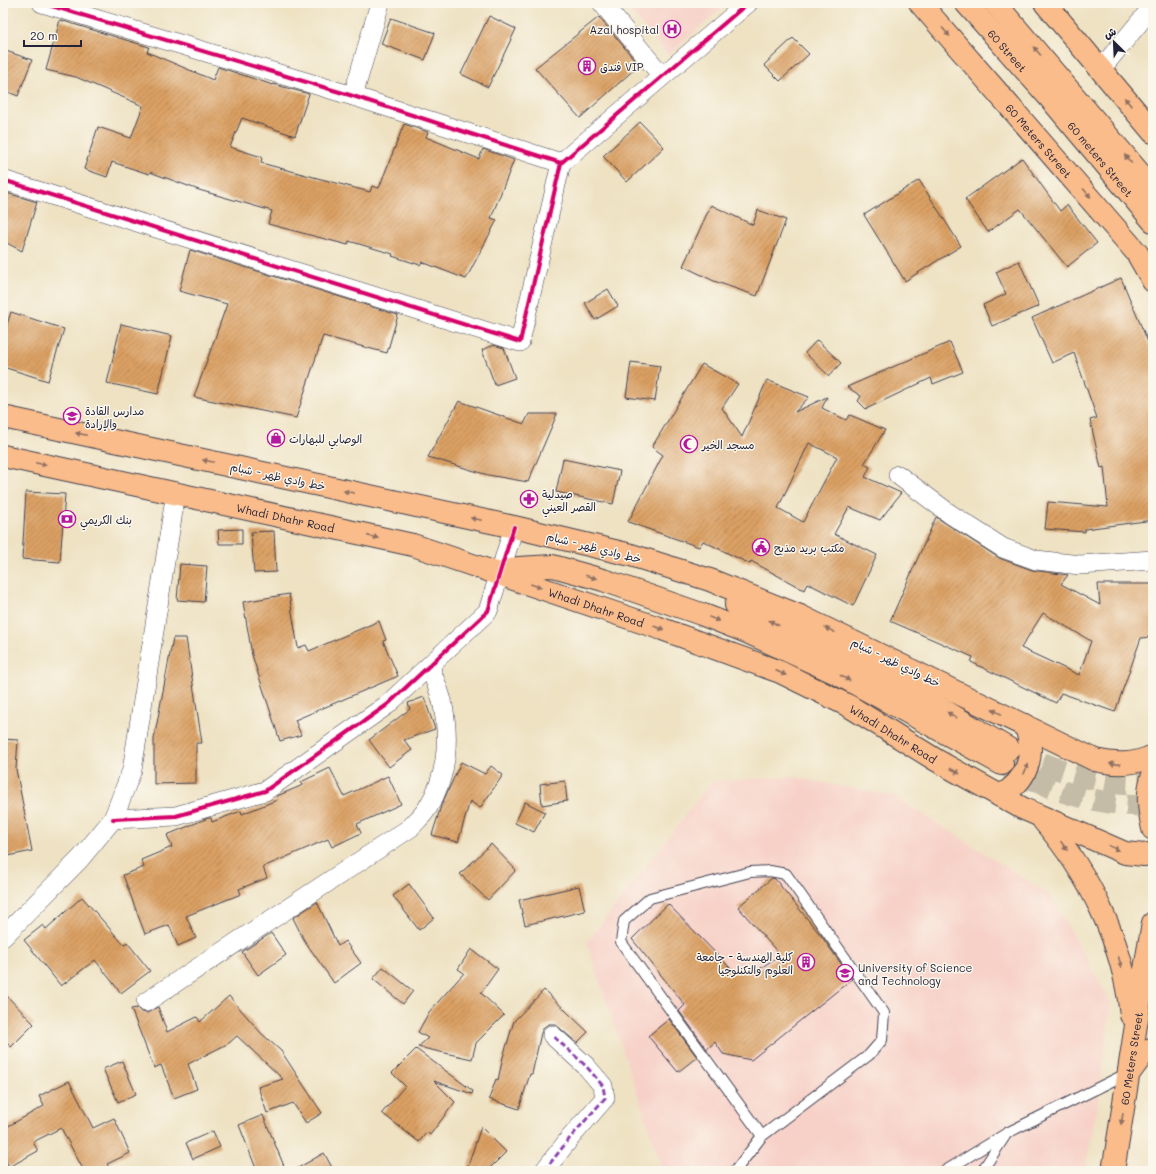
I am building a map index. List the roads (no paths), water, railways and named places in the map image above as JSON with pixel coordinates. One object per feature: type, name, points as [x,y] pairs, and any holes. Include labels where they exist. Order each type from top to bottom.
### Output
[{"type":"main road","name":"60 Meters Street","points":[[920,3],[1137,252],[1153,281]]},
{"type":"main road","name":"60 Street","points":[[966,3],[1049,97]]},
{"type":"main road","name":"60 Street","points":[[995,3],[1062,80]]},
{"type":"main road","points":[[1045,3],[1153,132]]},
{"type":"main road","name":"60 meters Street","points":[[1062,80],[1153,189]]},
{"type":"main road","name":"60 meters Street","points":[[1049,97],[1153,221]]},
{"type":"main road","name":"خط وادي ظهر - شبام","points":[[3,417],[514,527],[631,555],[710,580],[800,616],[1095,760],[1108,763],[1134,763],[1153,756]]},
{"type":"main road","name":"Whadi Dhahr Road","points":[[3,456],[176,492],[413,545],[662,629],[780,672],[849,706],[936,760],[1000,796],[1040,816],[1125,853],[1144,855],[1153,853]]},
{"type":"main road","points":[[499,574],[518,568],[554,566],[610,582],[701,614],[793,652],[1006,757],[943,710],[758,615],[723,600],[643,572],[551,549],[526,537],[514,527]]},
{"type":"main road","points":[[1000,796],[1017,784],[1028,766],[1030,745],[1025,726]]},
{"type":"main road","points":[[1153,775],[1149,797],[1150,815],[1153,829]]},
{"type":"main road","points":[[1040,816],[1077,864],[1093,891],[1106,919],[1125,978],[1133,1039]]},
{"type":"main road","name":"60 Meters Street","points":[[1113,1171],[1130,1072],[1133,1039],[1153,923]]},
{"type":"main road","points":[[1130,1072],[1141,1057],[1153,1048]]},
{"type":"street","points":[[42,3],[353,96],[561,163]]},
{"type":"street","points":[[353,96],[380,3]]},
{"type":"street","points":[[602,3],[662,76]]},
{"type":"street","points":[[3,180],[520,342],[561,163],[748,3]]},
{"type":"street","points":[[1101,69],[1153,6]]},
{"type":"street","points":[[898,475],[950,514],[1003,548],[1036,560],[1080,565],[1153,560]]},
{"type":"street","points":[[3,937],[80,859],[113,819],[132,770],[176,492]]},
{"type":"street","points":[[113,819],[176,816],[265,791],[387,705],[488,612],[514,527]]},
{"type":"street","points":[[146,1002],[410,828],[428,808],[446,766],[442,701],[430,666]]},
{"type":"street","points":[[544,1171],[570,1138],[605,1098],[603,1086],[586,1066],[552,1035]]},
{"type":"lane","points":[[736,1171],[762,1136],[869,1055],[882,1040],[884,1013],[786,874],[770,871],[750,872],[650,898],[624,920],[621,942],[762,1136]]},
{"type":"lane","points":[[945,1171],[1007,1133],[1130,1072]]},
{"type":"lane","points":[[982,1171],[1007,1133]]},
{"type":"tunnel","points":[[1012,750],[1046,765],[1080,776],[1098,780],[1134,784],[1153,783]]},
{"type":"tunnel","points":[[1002,764],[1020,774],[1074,795],[1112,803],[1153,806]]},
{"type":"place","name":"Azal hospital","points":[[672,29]]},
{"type":"place","name":"فندق VIP","points":[[587,66]]},
{"type":"place","name":"مدارس القادة والإرادة","points":[[72,416]]},
{"type":"place","name":"الوصابي للبهارات","points":[[276,438]]},
{"type":"place","name":"مسجد الخير","points":[[689,444]]},
{"type":"place","name":"صيدلية القصر العيني","points":[[529,499]]},
{"type":"place","name":"بنك الكريمي","points":[[67,519]]},
{"type":"place","name":"مكتب بريد مذبح","points":[[761,547]]},
{"type":"place","name":"كلية الهندسة - جامعة العلوم والتكنلوجيا","points":[[806,962]]},
{"type":"place","name":"University of Science and Technology","points":[[845,973]]}]
